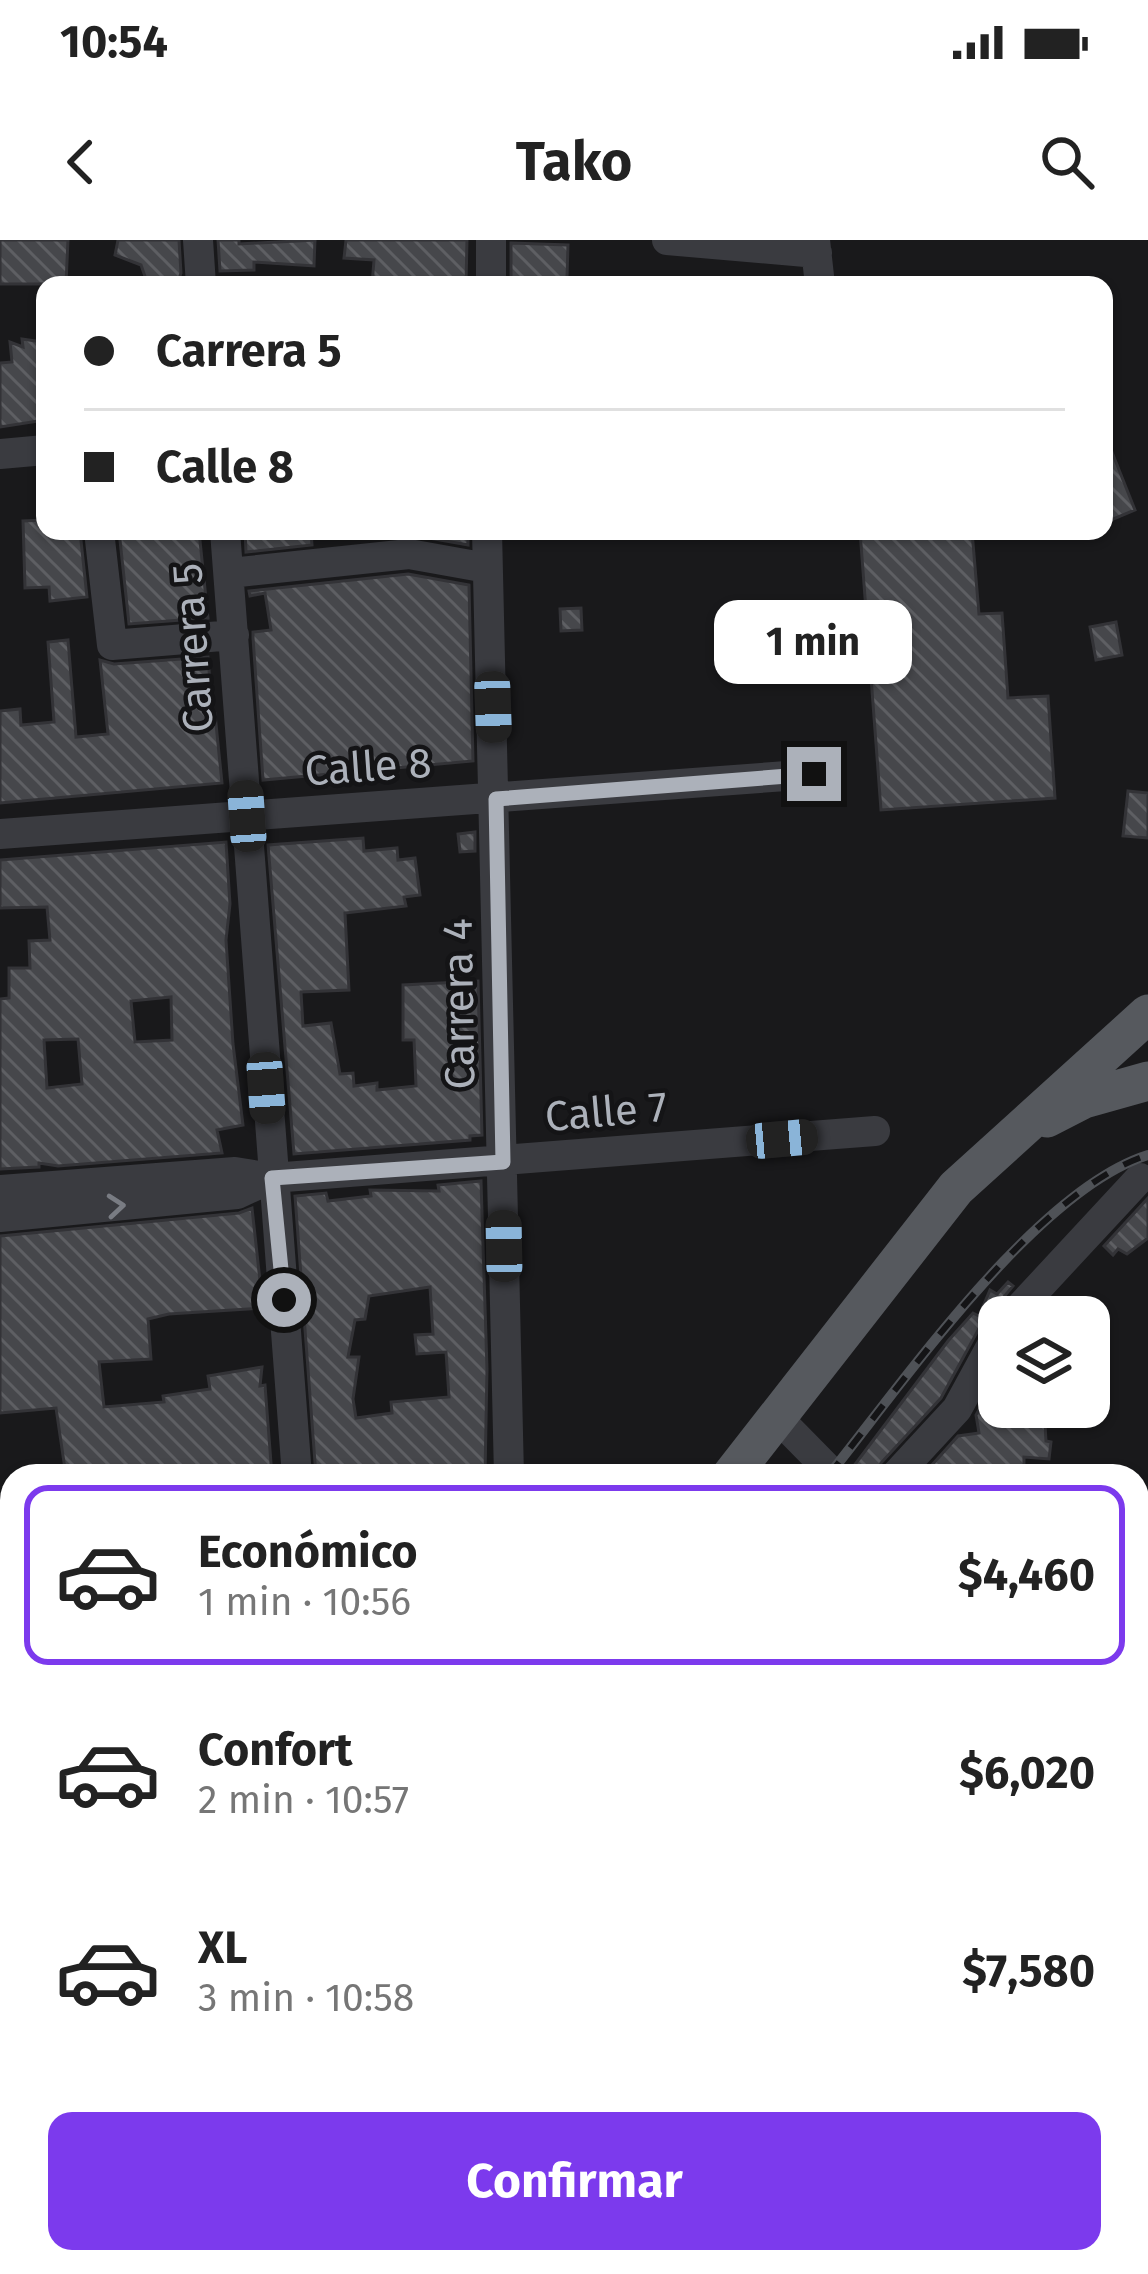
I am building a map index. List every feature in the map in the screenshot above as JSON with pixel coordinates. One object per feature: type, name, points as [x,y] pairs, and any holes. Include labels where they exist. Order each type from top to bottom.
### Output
[{"type":"main road","points":[[740,1464],[956,1188],[1148,1013]]},
{"type":"main road","points":[[1021,1131],[1084,1099],[1148,1081]]},
{"type":"street","points":[[198,240],[200,276]]},
{"type":"street","points":[[490,276],[491,240]]},
{"type":"street","points":[[667,240],[816,247]]},
{"type":"street","points":[[0,454],[36,451]]},
{"type":"street","points":[[100,540],[112,645],[234,635]]},
{"type":"street","name":"Carrera 5","points":[[226,540],[296,1464]]},
{"type":"street","name":"Carrera 4","points":[[487,540],[509,1464]]},
{"type":"street","points":[[230,573],[409,554],[487,568]]},
{"type":"street","name":"Calle 8","points":[[0,834],[814,774]]},
{"type":"street","name":"Calle 7","points":[[0,1190],[235,1172],[272,1178],[875,1131]]},
{"type":"street","name":"Calle 7","points":[[0,1217],[237,1194],[272,1178]]},
{"type":"street","points":[[1030,1296],[1140,1178]]},
{"type":"street","points":[[907,1464],[956,1409],[978,1370]]},
{"type":"street","points":[[776,1416],[823,1464]]},
{"type":"building","points":[[0,240],[68,240],[66,276],[36,276],[36,284],[0,284]]},
{"type":"building","points":[[118,240],[179,240],[181,273],[145,276],[141,265],[115,255]]},
{"type":"building","points":[[218,240],[239,240],[239,244],[315,240],[314,266],[254,262],[254,270],[220,271]]},
{"type":"building","points":[[346,240],[467,240],[466,276],[373,276],[374,260],[344,258]]},
{"type":"building","points":[[511,243],[568,245],[567,276],[511,276]]},
{"type":"building","points":[[22,339],[36,341],[36,421],[0,427],[0,363],[12,362],[10,342],[23,347]]},
{"type":"building","points":[[1113,455],[1135,510],[1113,519]]},
{"type":"building","points":[[36,520],[36,540],[81,540],[87,597],[50,601],[49,587],[25,588],[23,521]]},
{"type":"building","points":[[120,540],[200,540],[208,618],[129,624]]},
{"type":"building","points":[[245,540],[312,540],[312,545],[246,552]]},
{"type":"building","points":[[861,540],[973,540],[979,614],[1002,613],[1008,698],[1048,696],[1055,798],[881,810]]},
{"type":"building","points":[[408,574],[469,585],[473,761],[263,780],[253,632],[271,630],[265,593],[250,596],[249,591]]},
{"type":"building","points":[[581,608],[582,630],[561,631],[560,609]]},
{"type":"building","points":[[1116,622],[1122,655],[1096,660],[1090,627]]},
{"type":"building","points":[[68,640],[76,737],[108,734],[100,660],[114,664],[208,657],[210,682],[203,682],[206,715],[215,714],[222,783],[0,803],[0,711],[20,709],[21,725],[54,722],[48,642]]},
{"type":"building","points":[[1128,791],[1148,793],[1148,838],[1123,836]]},
{"type":"building","points":[[475,832],[475,851],[460,852],[458,834]]},
{"type":"building","points":[[363,838],[364,851],[397,848],[398,860],[415,858],[420,895],[404,897],[406,906],[345,913],[349,990],[301,992],[303,1026],[331,1023],[340,1074],[353,1073],[354,1086],[377,1083],[377,1090],[416,1086],[414,1040],[403,1040],[403,985],[478,981],[482,1135],[470,1136],[470,1140],[294,1154],[268,845]]},
{"type":"building","points":[[226,842],[230,904],[226,940],[243,1125],[217,1130],[222,1153],[0,1169],[0,999],[9,998],[9,968],[30,968],[29,941],[50,940],[47,907],[0,908],[0,860]],"holes":[[[171,997],[172,1040],[135,1042],[131,1001]],[[78,1039],[82,1084],[47,1088],[44,1040]]]},
{"type":"building","points":[[481,1181],[485,1464],[315,1464],[295,1196],[326,1193],[328,1201],[371,1196],[370,1190],[439,1191],[438,1185]],"holes":[[[430,1287],[433,1334],[415,1335],[417,1354],[446,1352],[449,1397],[391,1402],[392,1413],[356,1418],[353,1399],[359,1357],[348,1357],[355,1320],[365,1319],[369,1296]]]},
{"type":"building","points":[[1148,1198],[1148,1238],[1127,1254],[1118,1249],[1113,1255],[1104,1246]]},
{"type":"building","points":[[252,1208],[263,1308],[148,1319],[151,1359],[99,1362],[104,1407],[164,1402],[163,1396],[210,1389],[208,1376],[262,1367],[260,1386],[265,1385],[271,1464],[64,1464],[56,1408],[0,1413],[0,1236]]},
{"type":"building","points":[[1008,1282],[1013,1286],[1005,1296],[987,1296],[990,1290],[997,1294]]},
{"type":"building","points":[[973,1313],[978,1316],[978,1330],[941,1398],[881,1464],[855,1464],[948,1341]]},
{"type":"building","points":[[978,1428],[1045,1428],[1046,1441],[1051,1442],[1049,1459],[1024,1457],[1024,1464],[933,1464],[958,1436],[979,1433]]},
{"type":"railway","points":[[837,1464],[1017,1247],[1105,1175],[1148,1155]]},
{"type":"route","points":[[284,1300],[272,1178],[503,1162],[496,799],[814,774]]}]
